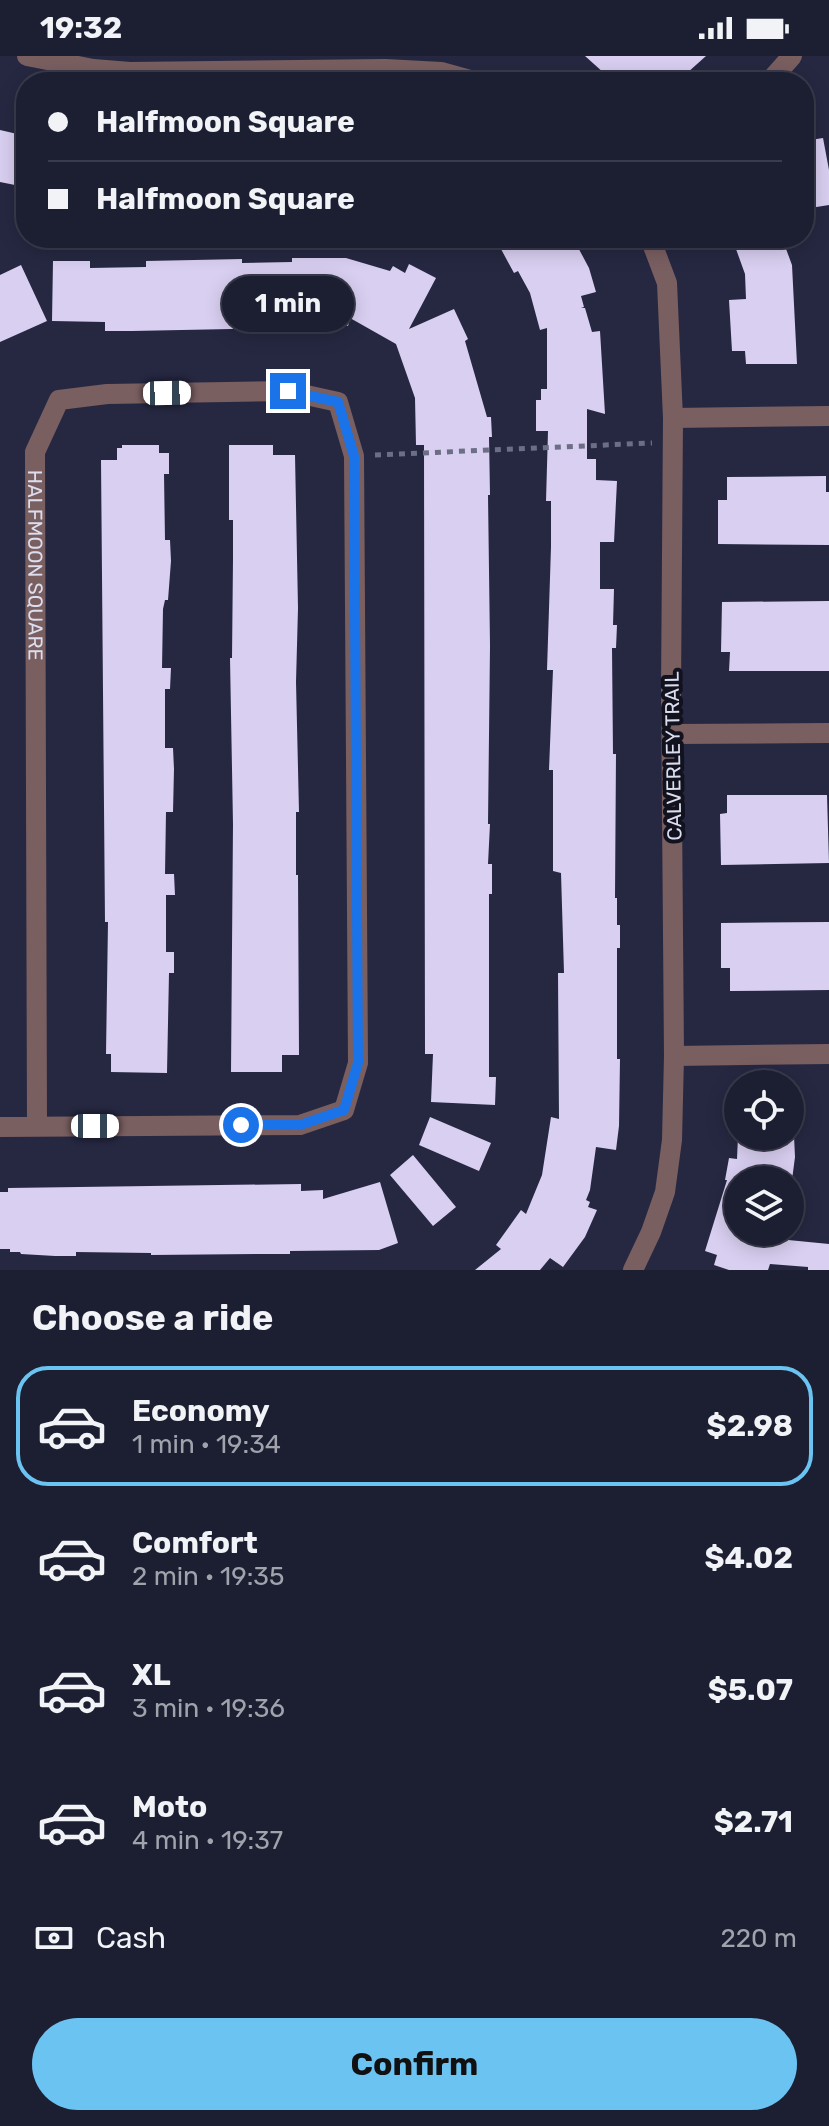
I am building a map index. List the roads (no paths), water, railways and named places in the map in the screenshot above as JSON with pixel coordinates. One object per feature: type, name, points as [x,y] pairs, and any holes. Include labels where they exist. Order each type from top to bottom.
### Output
[{"type":"street","points":[[27,56],[93,69],[140,64],[385,69],[443,64]]},
{"type":"street","points":[[778,72],[792,56]]},
{"type":"street","name":"CALVERLEY TRAIL","points":[[633,1270],[665,1192],[672,1140],[674,1056],[673,418],[667,283],[654,248]]},
{"type":"street","name":"HALFMOON SQUARE","points":[[0,1127],[300,1125],[344,1110],[358,1063],[354,456],[338,402],[288,391],[107,394],[59,400],[35,452],[37,1126]]},
{"type":"street","points":[[673,418],[829,416]]},
{"type":"street","points":[[673,734],[829,733]]},
{"type":"street","points":[[674,1056],[829,1054]]}]
